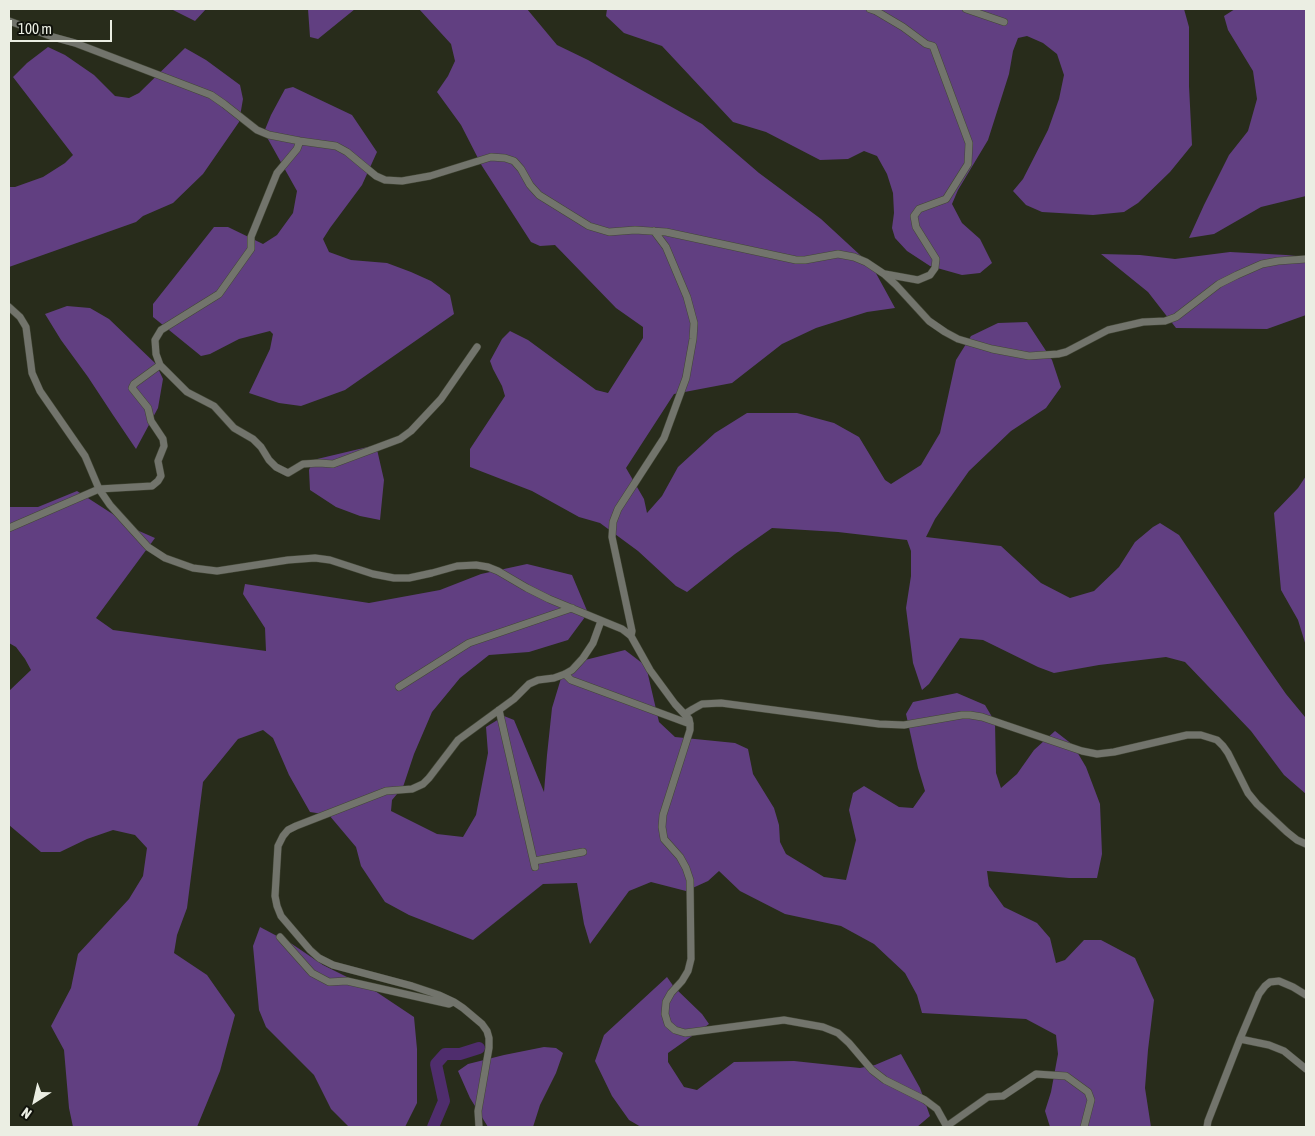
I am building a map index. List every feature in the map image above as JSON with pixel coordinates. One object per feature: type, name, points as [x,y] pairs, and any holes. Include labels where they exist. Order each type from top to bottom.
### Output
[{"type":"street","points":[[870,9],[903,27],[926,44],[933,46],[969,144],[968,164],[946,199],[920,209],[914,216],[916,227],[936,259],[935,268],[930,275],[918,280],[884,274]]},
{"type":"street","points":[[966,9],[1004,22]]},
{"type":"street","points":[[9,21],[75,43],[211,95],[257,130],[269,135],[336,146],[347,152],[376,176],[385,180],[402,182],[430,176],[491,157],[505,158],[514,161],[539,195],[589,226],[608,232],[635,230],[666,232],[796,260],[838,254],[854,257],[866,262],[884,274],[929,321],[944,332],[958,339],[983,347],[1029,356],[1066,352],[1108,330],[1122,326],[1149,321],[1165,321],[1176,317],[1219,284],[1237,274],[1262,264],[1306,259]]},
{"type":"street","points":[[300,141],[297,149],[277,173],[250,237],[251,250],[220,294],[160,330],[155,340],[156,354],[160,365],[187,392],[214,406],[234,428],[253,439],[276,467],[288,473],[303,464],[333,464],[400,439],[411,431],[441,399],[477,347]]},
{"type":"street","points":[[630,636],[632,631],[612,537],[612,522],[618,509],[664,438],[686,378],[694,339],[694,323],[687,297],[666,247],[654,231]]},
{"type":"street","points":[[9,307],[20,317],[26,327],[32,373],[40,391],[85,456],[99,489],[110,505],[148,547],[165,558],[193,568],[217,571],[288,560],[315,558],[330,560],[373,574],[394,578],[409,578],[457,566],[476,565],[488,567],[527,588],[622,629],[630,636],[650,670],[675,704],[685,714],[690,724],[690,730],[663,814],[662,827],[664,839],[680,858],[690,880],[690,959],[688,971],[666,1002],[665,1014],[668,1024],[675,1030],[685,1033],[784,1020],[823,1027],[838,1033],[849,1042],[872,1070],[885,1080],[925,1100],[937,1109],[947,1127],[988,1097],[1003,1096],[1036,1074],[1066,1076],[1088,1092],[1091,1100],[1084,1127]]},
{"type":"street","points":[[9,528],[99,489],[152,486],[158,481],[161,476],[158,461],[164,446],[163,439],[151,421],[148,408],[132,388],[134,384],[160,365]]},
{"type":"street","points":[[399,687],[468,643],[572,608]]},
{"type":"street","points":[[478,1127],[478,1111],[489,1048],[487,1031],[464,1008],[440,995],[332,966],[310,950],[281,916],[277,906],[275,896],[278,846],[288,830],[296,826],[386,791],[412,789],[423,784],[458,740],[514,699],[529,684],[538,680],[554,678],[572,670],[584,658],[593,643],[601,621]]},
{"type":"street","points":[[565,674],[572,680],[690,724]]},
{"type":"street","points":[[685,714],[702,704],[721,704],[879,724],[904,725],[970,715],[982,717],[1096,754],[1114,752],[1187,735],[1201,735],[1217,740],[1223,746],[1248,792],[1257,804],[1287,832],[1306,844]]},
{"type":"street","points":[[499,710],[534,864],[583,852]]},
{"type":"street","points":[[280,937],[312,973],[329,982],[347,981],[449,1004],[454,1002]]},
{"type":"street","points":[[1207,1127],[1240,1039],[1259,994],[1265,986],[1270,982],[1279,981],[1293,986],[1306,995]]},
{"type":"street","points":[[1240,1039],[1270,1045],[1284,1051],[1306,1070]]},
{"type":"shaded area","points":[[171,9],[206,9],[195,21]]},
{"type":"shaded area","points":[[308,9],[355,9],[318,39],[310,37]]},
{"type":"shaded area","points":[[419,9],[527,9],[557,45],[588,60],[702,124],[759,173],[821,219],[872,266],[895,308],[867,312],[816,328],[782,344],[732,383],[674,394],[626,468],[644,499],[647,513],[662,496],[678,467],[715,433],[747,413],[797,413],[834,423],[859,437],[885,480],[891,484],[921,465],[940,433],[956,360],[971,336],[998,323],[1027,322],[1052,360],[1061,387],[1046,408],[1011,431],[969,471],[935,519],[926,537],[1001,546],[1041,583],[1070,598],[1094,591],[1119,567],[1135,542],[1153,527],[1160,523],[1179,535],[1286,694],[1305,717],[1306,714],[1306,794],[1284,775],[1251,731],[1185,662],[1166,657],[1099,665],[1054,673],[983,640],[960,638],[929,684],[922,690],[913,663],[906,608],[911,576],[911,551],[907,540],[838,532],[772,528],[687,592],[676,586],[638,551],[600,523],[579,517],[532,491],[470,467],[470,449],[505,396],[490,361],[502,339],[510,331],[528,340],[596,390],[608,393],[643,338],[643,327],[616,308],[555,245],[540,246],[531,242],[482,166],[461,125],[437,92],[455,61],[451,44]]},
{"type":"shaded area","points":[[607,9],[1184,9],[1189,27],[1192,145],[1170,172],[1138,203],[1124,212],[1093,215],[1042,212],[1026,205],[1013,191],[1023,179],[1048,130],[1059,99],[1064,75],[1057,54],[1043,43],[1027,36],[1018,38],[1013,51],[1009,74],[988,140],[958,190],[952,204],[962,223],[980,239],[992,263],[980,273],[962,275],[930,266],[907,251],[895,238],[892,228],[894,213],[893,193],[887,174],[877,156],[864,151],[848,159],[820,160],[766,132],[733,122],[662,46],[624,33],[606,16]]},
{"type":"shaded area","points":[[1235,9],[1306,9],[1306,196],[1261,207],[1214,234],[1189,238],[1229,155],[1248,131],[1257,99],[1253,71],[1228,30],[1224,16]]},
{"type":"shaded area","points":[[48,47],[65,55],[94,75],[115,96],[129,98],[139,93],[185,48],[206,60],[240,85],[243,99],[239,122],[203,174],[173,203],[143,216],[136,222],[9,267],[9,187],[15,187],[43,177],[65,163],[73,155],[13,77],[27,63]]},
{"type":"shaded area","points":[[293,87],[352,115],[377,152],[362,185],[323,239],[329,252],[351,260],[387,263],[431,281],[450,295],[454,314],[345,390],[301,406],[279,403],[249,393],[270,349],[273,334],[270,331],[239,339],[210,354],[201,356],[153,317],[153,304],[214,227],[228,227],[263,244],[277,235],[293,213],[297,191],[264,132],[285,89]]},
{"type":"shaded area","points":[[1230,252],[1306,257],[1306,315],[1267,329],[1176,328],[1148,292],[1101,254],[1140,255],[1175,259]]},
{"type":"shaded area","points":[[67,306],[90,308],[109,319],[156,364],[163,379],[158,408],[136,449],[45,314]]},
{"type":"shaded area","points":[[376,445],[384,480],[380,520],[360,516],[336,507],[310,490],[309,470],[313,460]]},
{"type":"shaded area","points":[[1306,476],[1306,646],[1298,620],[1281,590],[1274,513],[1298,488]]},
{"type":"shaded area","points":[[77,491],[139,531],[155,538],[96,618],[113,630],[266,651],[265,628],[243,594],[245,584],[369,603],[440,590],[481,574],[527,564],[572,575],[588,613],[568,640],[529,652],[489,655],[460,678],[432,712],[414,754],[403,787],[392,800],[391,811],[437,834],[463,837],[476,815],[488,753],[486,727],[504,716],[514,720],[544,792],[552,708],[562,675],[585,660],[625,650],[646,666],[659,722],[675,737],[735,743],[748,749],[753,774],[774,808],[779,825],[780,842],[786,854],[824,877],[846,880],[856,840],[849,810],[853,793],[864,786],[899,807],[913,808],[925,791],[906,714],[913,702],[957,693],[985,705],[995,722],[996,773],[1001,788],[1017,774],[1034,750],[1055,731],[1073,745],[1086,767],[1100,804],[1102,854],[1097,878],[1069,878],[987,871],[989,886],[1004,907],[1037,923],[1050,938],[1056,963],[1065,960],[1084,940],[1101,940],[1135,958],[1154,1000],[1145,1088],[1151,1127],[1050,1127],[1045,1111],[1051,1092],[1058,1054],[1056,1035],[1026,1019],[922,1013],[917,995],[905,973],[874,944],[841,926],[785,914],[740,891],[719,871],[708,881],[686,891],[651,882],[629,891],[590,944],[584,924],[577,883],[543,884],[473,940],[409,915],[385,902],[361,866],[356,847],[329,815],[310,812],[289,775],[273,738],[263,730],[238,739],[203,782],[187,908],[177,935],[174,953],[207,975],[235,1015],[220,1071],[197,1127],[73,1127],[69,1108],[64,1050],[51,1026],[71,988],[78,954],[129,899],[143,876],[147,848],[135,835],[113,830],[87,839],[60,852],[41,852],[9,825],[9,691],[31,670],[16,647],[9,643],[9,507],[38,507]]},
{"type":"shaded area","points":[[260,927],[292,944],[323,965],[375,991],[414,1017],[417,1049],[417,1103],[405,1127],[349,1127],[331,1109],[314,1075],[266,1027],[259,1010],[253,946]]},
{"type":"shaded area","points":[[667,977],[709,1024],[668,1053],[668,1062],[684,1087],[697,1090],[734,1062],[794,1061],[860,1068],[875,1065],[901,1054],[920,1088],[930,1116],[917,1127],[641,1127],[629,1120],[612,1096],[595,1061],[604,1035]]},
{"type":"shaded area","points":[[544,1047],[556,1048],[563,1053],[556,1073],[540,1105],[533,1127],[488,1127],[470,1098],[458,1071],[468,1064]]},
{"type":"waterway","points":[[433,1127],[444,1101],[436,1064],[445,1054],[460,1054],[479,1048]]}]
